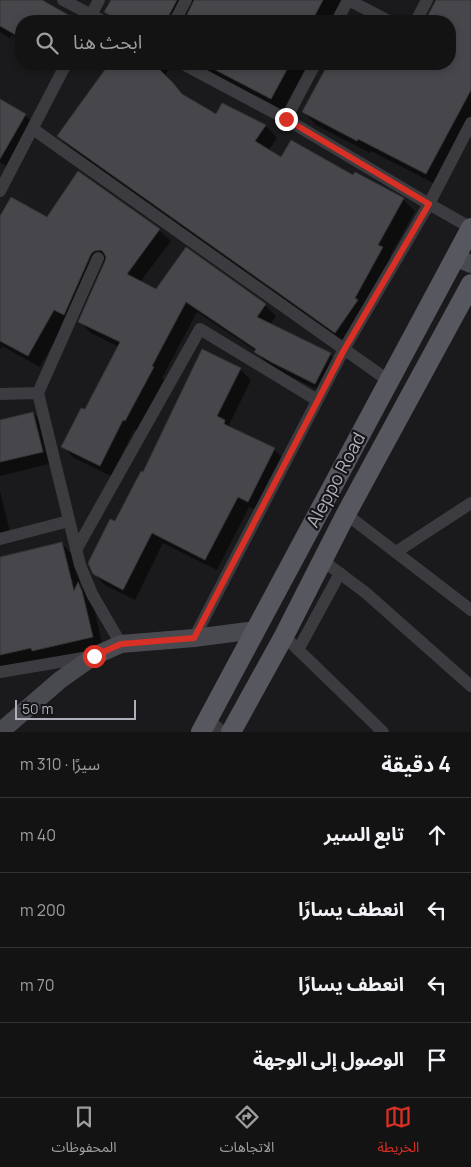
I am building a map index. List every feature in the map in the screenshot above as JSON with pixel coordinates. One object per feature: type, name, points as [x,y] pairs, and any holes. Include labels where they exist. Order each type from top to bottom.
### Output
[{"type":"main road","name":"Aleppo Road","points":[[211,728],[256,630],[389,381],[463,261],[471,228]]},
{"type":"main road","name":"Aleppo Road","points":[[231,732],[284,636],[346,514],[471,284]]},
{"type":"street","points":[[63,0],[86,15]]},
{"type":"street","points":[[92,15],[99,0]]},
{"type":"street","points":[[178,15],[186,0]]},
{"type":"street","points":[[340,15],[348,0],[377,15]]},
{"type":"street","points":[[419,15],[427,0]]},
{"type":"street","points":[[0,191],[4,175],[32,129],[63,70]]},
{"type":"street","points":[[194,70],[286,119],[471,228]]},
{"type":"street","points":[[286,119],[312,70]]},
{"type":"street","points":[[194,638],[317,400],[429,204],[471,123]]},
{"type":"street","points":[[32,129],[389,381]]},
{"type":"street","points":[[98,258],[38,393],[80,565],[92,594],[121,644]]},
{"type":"street","points":[[76,550],[200,330],[317,400]]},
{"type":"street","points":[[0,394],[38,393]]},
{"type":"street","points":[[396,552],[471,503]]},
{"type":"street","points":[[346,514],[471,610]]},
{"type":"street","points":[[0,539],[70,521]]},
{"type":"street","points":[[322,560],[366,593],[471,686]]},
{"type":"street","points":[[298,650],[340,573]]},
{"type":"street","points":[[0,732],[60,680],[94,656],[121,644],[194,638],[256,630]]},
{"type":"street","points":[[284,636],[383,732]]},
{"type":"street","points":[[0,672],[94,656]]},
{"type":"building","points":[[0,0],[42,0],[68,15],[15,15],[15,35],[0,26]]},
{"type":"building","points":[[111,0],[177,0],[169,15],[109,15],[104,12]]},
{"type":"building","points":[[194,0],[323,0],[315,15],[187,15]]},
{"type":"building","points":[[436,0],[471,0],[471,90],[426,174],[302,112],[325,70],[456,70],[456,15],[428,15]]},
{"type":"building","points":[[105,70],[160,70],[182,94],[216,114],[222,103],[266,125],[255,141],[281,157],[291,140],[353,175],[355,172],[404,198],[378,245],[383,247],[355,298],[358,300],[335,333],[57,136]]},
{"type":"building","points":[[215,70],[287,70],[271,99]]},
{"type":"building","points":[[0,99],[26,114],[0,159]]},
{"type":"building","points":[[78,171],[160,229],[127,274],[156,289],[186,247],[266,304],[257,317],[331,353],[315,384],[254,352],[256,349],[186,302],[152,366],[154,367],[125,421],[123,420],[100,466],[61,447],[81,408],[85,409],[120,342],[78,322],[106,257],[101,250],[94,251],[91,254],[64,315],[54,310],[28,356],[0,341],[0,216],[11,197],[47,217]]},
{"type":"building","points":[[202,349],[241,368],[217,416],[225,420],[224,424],[275,448],[248,502],[238,497],[205,560],[152,533],[123,590],[93,574],[88,563],[110,519],[115,521],[141,471],[143,472]]},
{"type":"building","points":[[33,412],[43,452],[0,462],[0,420]]},
{"type":"building","points":[[62,542],[74,591],[78,582],[82,591],[93,637],[32,651],[31,648],[0,655],[0,557]]},
{"type":"route","points":[[94,656],[121,644],[194,638],[344,350],[429,204],[286,119]]}]
